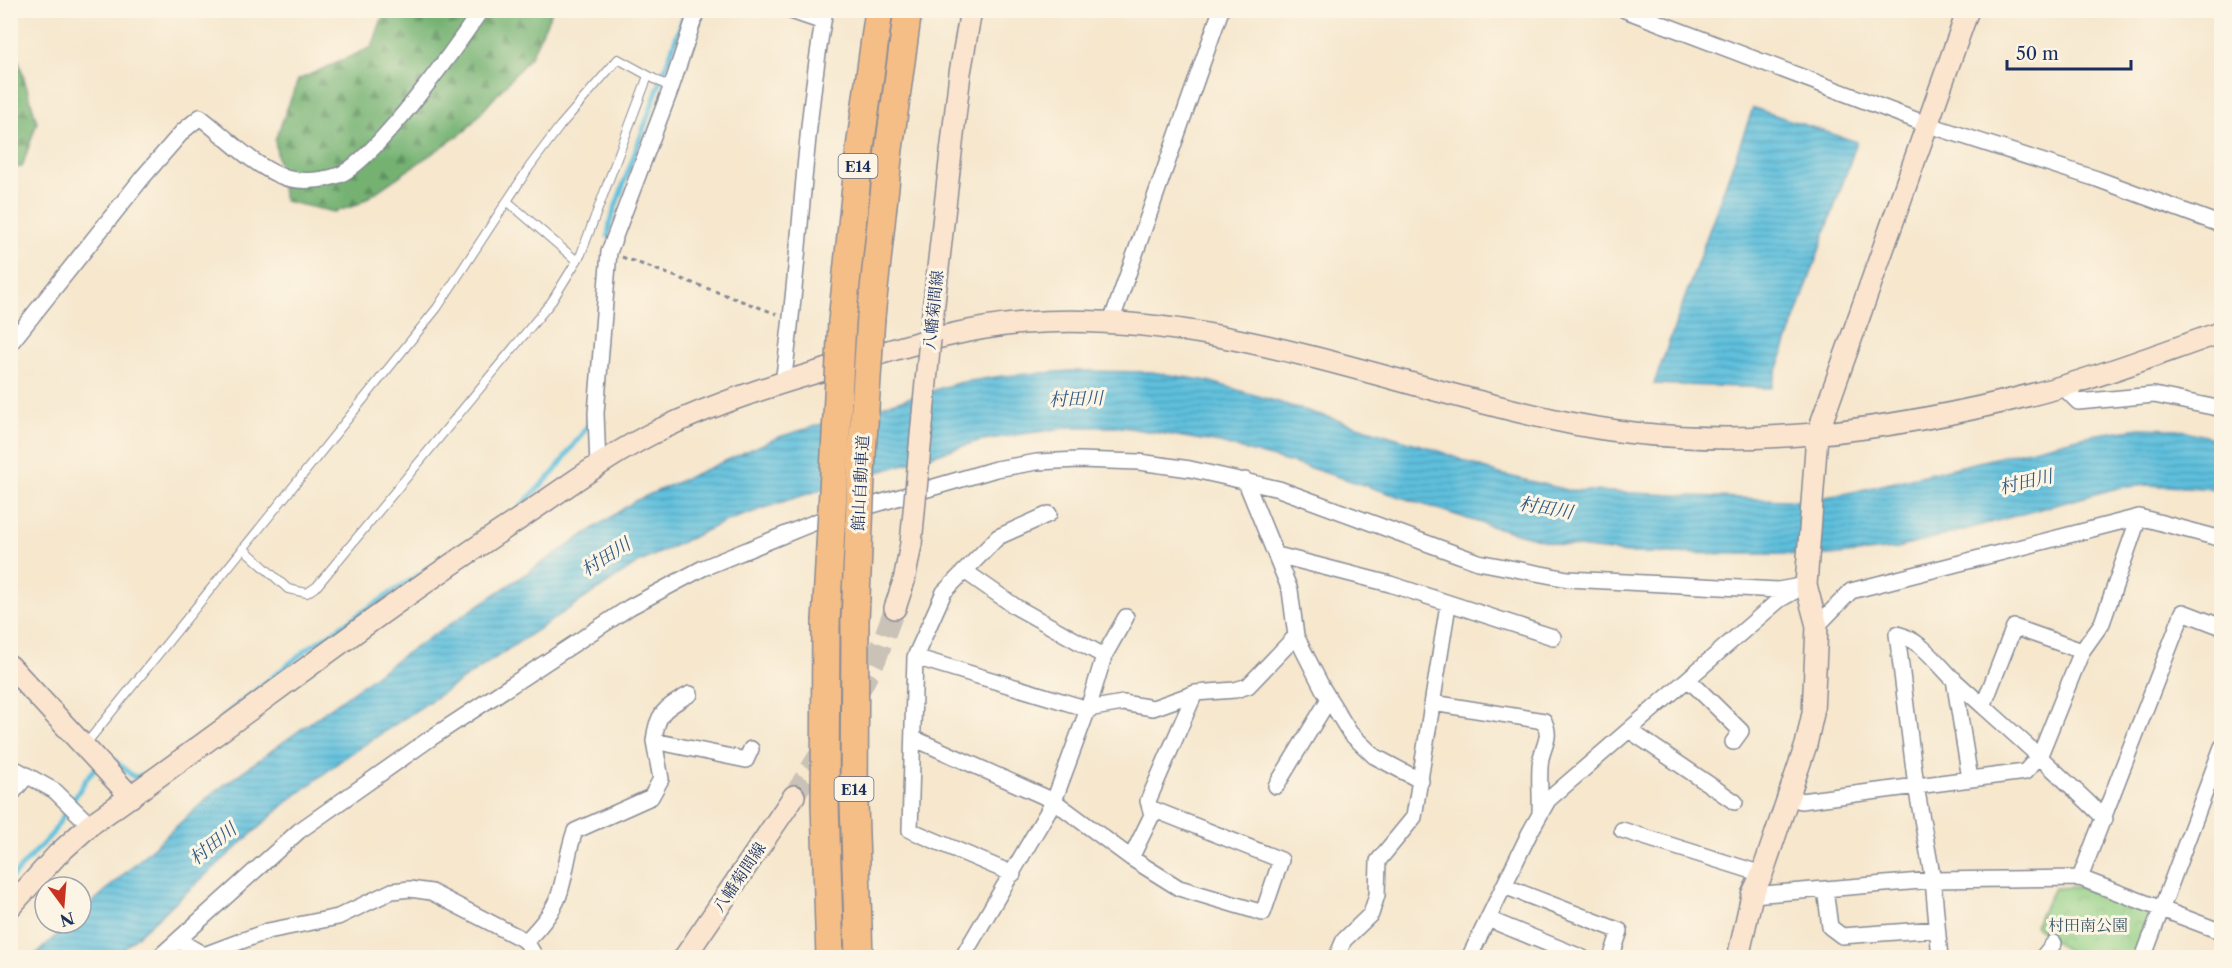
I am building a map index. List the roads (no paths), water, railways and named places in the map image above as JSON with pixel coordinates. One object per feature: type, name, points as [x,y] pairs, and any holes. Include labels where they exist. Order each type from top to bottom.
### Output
[{"type":"highway","name":"館山自動車道","points":[[830,957],[825,804],[826,622],[842,322],[859,159],[879,10]]},
{"type":"highway","name":"館山自動車道","points":[[858,957],[854,803],[855,621],[862,454],[871,317],[889,149],[908,10]]},
{"type":"street","points":[[10,344],[143,177],[183,131],[200,117],[266,168],[282,177],[311,181],[339,175],[358,162],[393,124],[481,10]]},
{"type":"street","points":[[598,467],[596,413],[609,252],[671,88],[697,10]]},
{"type":"street","points":[[783,382],[792,320],[804,179],[824,16],[788,10]]},
{"type":"street","name":"八幡菊間線","points":[[895,608],[904,581],[910,544],[930,339],[959,85],[971,10]]},
{"type":"street","points":[[1111,322],[1221,10]]},
{"type":"street","points":[[1625,10],[1926,123],[2097,179],[2222,225]]},
{"type":"street","points":[[1738,957],[1752,895],[1762,874],[1806,745],[1813,713],[1817,626],[1806,585],[1817,435],[1968,10]]},
{"type":"street","points":[[10,906],[57,855],[90,825],[455,561],[652,433],[703,410],[783,382],[930,339],[1020,323],[1111,322],[1168,326],[1233,337],[1545,418],[1600,428],[1685,437],[1817,435],[1934,418],[2062,386],[2222,332]]},
{"type":"street","points":[[2062,386],[2078,402],[2154,395],[2222,409]]},
{"type":"street","points":[[158,957],[299,831],[568,645],[630,607],[703,568],[818,521],[944,482],[1027,464],[1079,460],[1139,462],[1245,480],[1280,489],[1489,564],[1568,579],[1778,590],[1806,585]]},
{"type":"street","points":[[1245,480],[1290,590],[1296,636],[1329,699],[1350,733],[1374,756],[1421,781]]},
{"type":"street","points":[[1013,874],[910,830],[915,657],[944,592],[998,537],[1049,514]]},
{"type":"street","points":[[1817,626],[1851,591],[2139,517],[2222,539]]},
{"type":"street","points":[[1788,796],[1801,801],[2025,772],[2040,755],[2082,651],[2102,623],[2139,517]]},
{"type":"street","points":[[1277,555],[1390,584],[1553,637]]},
{"type":"street","points":[[966,572],[1016,607],[1104,656]]},
{"type":"street","points":[[1469,957],[1540,812],[1548,801],[1779,600],[1806,585]]},
{"type":"street","points":[[1341,957],[1338,954],[1344,940],[1371,914],[1377,895],[1378,861],[1414,817],[1449,605]]},
{"type":"street","points":[[2080,878],[2105,819],[2183,612],[2222,627]]},
{"type":"street","points":[[962,957],[1054,801],[1088,709],[1104,656],[1126,617]]},
{"type":"street","points":[[1984,704],[2014,627],[2082,651]]},
{"type":"street","points":[[1940,957],[1933,880],[1917,786],[1897,634],[1912,637],[1954,679],[2040,755],[2105,819]]},
{"type":"street","points":[[915,657],[1088,709],[1123,703],[1153,708],[1195,693],[1235,690],[1248,686],[1296,636]]},
{"type":"street","points":[[10,666],[131,797]]},
{"type":"street","points":[[1688,679],[1741,731],[1733,742]]},
{"type":"street","points":[[1954,679],[1970,779]]},
{"type":"street","points":[[1131,858],[1152,815],[1149,801],[1195,693]]},
{"type":"street","points":[[526,941],[540,928],[559,896],[567,854],[575,831],[651,797],[661,779],[654,741],[655,725],[662,710],[690,694]]},
{"type":"street","points":[[1276,786],[1329,699]]},
{"type":"street","points":[[1433,703],[1544,721],[1548,731],[1548,744],[1541,757],[1540,812]]},
{"type":"street","points":[[1629,730],[1735,802]]},
{"type":"street","points":[[912,738],[1054,801],[1131,858],[1179,888],[1263,913],[1281,860],[1150,808]]},
{"type":"street","points":[[654,741],[746,760],[751,749]]},
{"type":"street","points":[[2143,957],[2222,747]]},
{"type":"street","points":[[10,766],[55,791],[90,825]]},
{"type":"street","points":[[10,796],[27,776]]},
{"type":"street","name":"八幡菊間線","points":[[684,957],[794,796]]},
{"type":"street","points":[[1622,830],[1762,874]]},
{"type":"street","points":[[1752,895],[1933,880],[2080,878],[2222,932]]},
{"type":"street","points":[[1504,886],[1620,931],[1611,957]]},
{"type":"street","points":[[178,940],[204,955],[267,931],[338,917],[393,891],[410,889],[430,892],[526,941],[536,957]]},
{"type":"street","points":[[1825,889],[1830,927],[1842,936],[1937,929]]},
{"type":"street","points":[[1488,919],[1583,957]]},
{"type":"street","points":[[2042,957],[2054,943]]},
{"type":"lane","points":[[84,746],[437,308],[507,201],[560,126],[618,59],[671,88]]},
{"type":"lane","points":[[243,548],[288,589],[307,593],[317,586],[552,301],[577,261],[648,76]]},
{"type":"lane","points":[[507,201],[577,261]]},
{"type":"water","points":[[1753,108],[1857,142],[1771,388],[1654,384]]},
{"type":"water","name":"村田川","points":[[1073,371],[1151,372],[1208,381],[1433,449],[1496,473],[1567,490],[1804,501],[1853,492],[2091,435],[2140,428],[2178,429],[2221,440],[2221,489],[2147,485],[2117,488],[1894,549],[1838,555],[1628,553],[1561,545],[1487,525],[1317,470],[1220,443],[1123,427],[1069,427],[982,440],[724,522],[638,563],[343,759],[286,803],[114,957],[32,958],[57,935],[93,935],[93,902],[213,793],[402,656],[635,501],[779,437],[958,383],[1002,376]]},
{"type":"waterway","points":[[608,236],[610,222],[686,10]]},
{"type":"waterway","points":[[522,505],[554,472],[589,424],[589,415]]},
{"type":"waterway","points":[[224,716],[310,647],[427,569]]},
{"type":"waterway","points":[[104,760],[108,755],[134,777],[148,774]]},
{"type":"waterway","points":[[10,879],[52,834],[87,778],[97,767]]},
{"type":"tunnel","points":[[794,796],[862,686],[876,659],[895,608]]},
{"type":"park label","name":"村田南公園","points":[[2088,925]]}]
